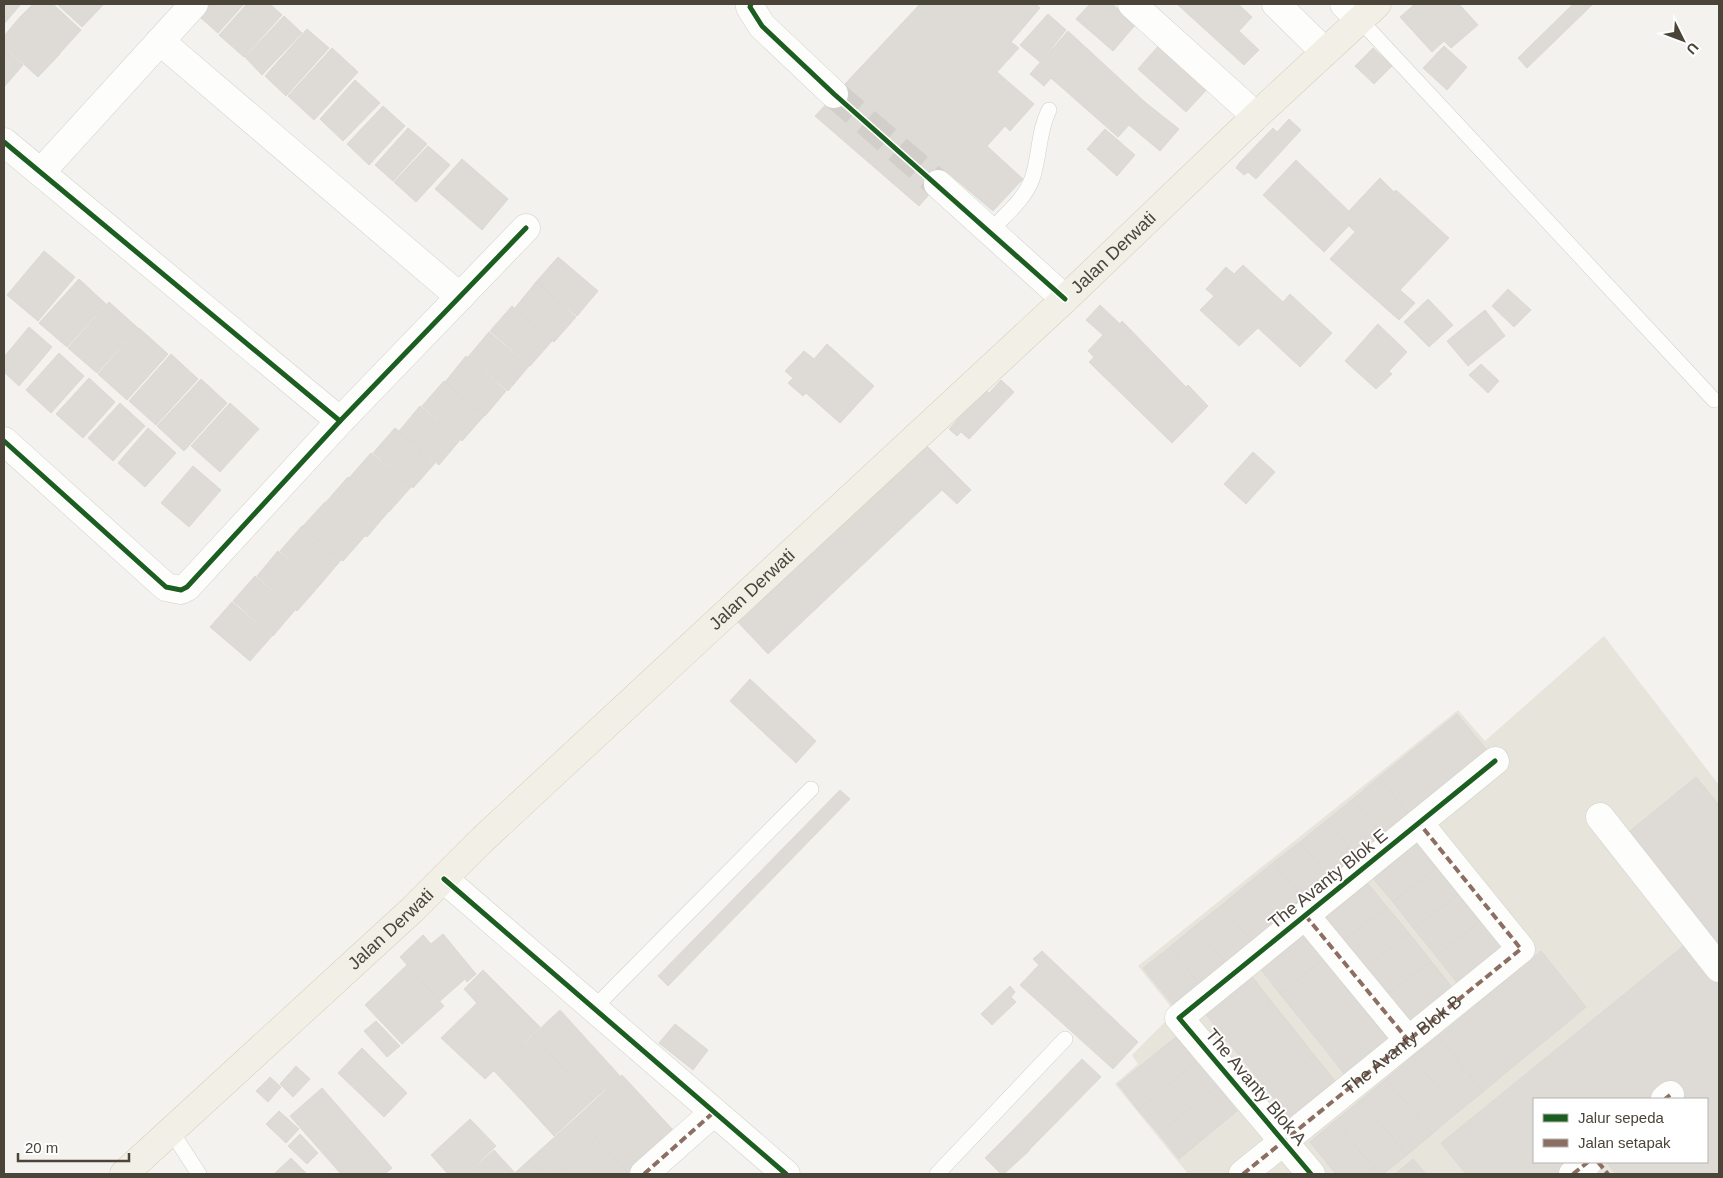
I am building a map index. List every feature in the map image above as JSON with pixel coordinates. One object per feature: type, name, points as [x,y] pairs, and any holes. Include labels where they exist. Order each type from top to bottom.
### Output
[{"type":"main road","name":"Jalan Derwati","points":[[124,1174],[450,873],[483,839],[1065,299],[1325,52],[1360,9]]},
{"type":"street","points":[[41,172],[194,4]]},
{"type":"street","points":[[751,4],[750,7],[762,26],[834,94]]},
{"type":"street","points":[[1132,4],[1256,116]]},
{"type":"street","points":[[1276,4],[1325,52]]},
{"type":"street","points":[[160,41],[460,297]]},
{"type":"street","points":[[4,142],[340,421]]},
{"type":"street","points":[[938,184],[1065,299]]},
{"type":"street","points":[[4,440],[166,586],[181,590],[187,587],[340,421],[526,228]]},
{"type":"street","name":"The Avanty Blok E","points":[[1179,1018],[1495,761]]},
{"type":"street","points":[[1600,817],[1719,968]]},
{"type":"street","name":"The Avanty Blok B","points":[[1243,1174],[1521,949],[1419,823]]},
{"type":"street","points":[[450,873],[594,1008],[786,1174]]},
{"type":"street","points":[[1306,915],[1408,1040]]},
{"type":"street","name":"The Avanty Blok A","points":[[1179,1018],[1311,1174]]},
{"type":"street","points":[[644,1174],[714,1112]]},
{"type":"street","points":[[1573,1174],[1587,1163]]},
{"type":"street","points":[[1599,1163],[1608,1174]]},
{"type":"lane","points":[[1360,9],[1714,400]]},
{"type":"lane","points":[[990,231],[1019,200],[1031,181],[1042,126],[1049,110]]},
{"type":"lane","points":[[594,1008],[812,789]]},
{"type":"lane","points":[[937,1174],[1066,1039]]},
{"type":"lane","points":[[171,1131],[199,1174]]},
{"type":"shaded area","points":[[1604,636],[1719,785],[1719,1174],[1188,1174],[1115,1084],[1138,1064],[1132,1055],[1175,1012],[1138,966],[1458,710],[1485,741]]},
{"type":"building","points":[[4,4],[21,4],[4,24]]},
{"type":"building","points":[[33,4],[53,4],[81,30],[60,53],[20,17]]},
{"type":"building","points":[[57,4],[104,4],[82,27]]},
{"type":"building","points":[[199,4],[244,4],[218,33],[193,11]]},
{"type":"building","points":[[247,4],[270,4],[282,15],[244,57],[219,35]]},
{"type":"building","points":[[920,4],[1036,4],[1040,8],[1011,42],[1019,48],[997,72],[1034,104],[1010,131],[1005,126],[987,146],[1023,179],[993,211],[948,173],[919,206],[815,116]]},
{"type":"building","points":[[1090,4],[1112,4],[1136,24],[1113,51],[1076,19]]},
{"type":"building","points":[[1177,4],[1238,4],[1252,17],[1239,31],[1259,50],[1244,65]]},
{"type":"building","points":[[1415,4],[1459,4],[1478,25],[1451,48],[1444,41],[1432,52],[1400,17]]},
{"type":"building","points":[[1573,4],[1592,5],[1527,68],[1518,58]]},
{"type":"building","points":[[1048,14],[1066,30],[1040,62],[1020,45]]},
{"type":"building","points":[[284,16],[302,33],[262,75],[245,57]]},
{"type":"building","points":[[20,17],[60,54],[38,77],[4,46],[4,36]]},
{"type":"building","points":[[307,29],[329,48],[286,96],[265,76]]},
{"type":"building","points":[[1068,31],[1146,103],[1179,129],[1160,151],[1129,125],[1118,137],[1051,78],[1044,86],[1030,74]]},
{"type":"building","points":[[1161,43],[1209,87],[1186,112],[1138,69]]},
{"type":"building","points":[[1444,46],[1467,67],[1447,90],[1423,68]]},
{"type":"building","points":[[4,47],[23,65],[4,87]]},
{"type":"building","points":[[332,48],[358,72],[314,120],[288,96]]},
{"type":"building","points":[[1373,48],[1392,66],[1374,84],[1355,66]]},
{"type":"building","points":[[355,80],[380,103],[343,141],[320,119]]},
{"type":"building","points":[[383,106],[405,126],[369,165],[347,144]]},
{"type":"building","points":[[1289,119],[1301,130],[1256,179],[1248,172],[1244,175],[1236,168],[1273,128],[1277,132]]},
{"type":"building","points":[[408,128],[427,144],[393,181],[375,165]]},
{"type":"building","points":[[1105,129],[1135,155],[1117,176],[1087,149]]},
{"type":"building","points":[[428,146],[450,165],[416,202],[394,182]]},
{"type":"building","points":[[462,159],[508,199],[482,230],[435,189]]},
{"type":"building","points":[[1296,160],[1356,218],[1324,252],[1263,195]]},
{"type":"building","points":[[1380,178],[1449,238],[1400,290],[1415,303],[1399,320],[1330,259],[1355,232],[1349,226],[1356,218],[1349,211]]},
{"type":"building","points":[[44,251],[75,277],[38,321],[7,295]]},
{"type":"building","points":[[558,257],[598,291],[577,316],[536,282]]},
{"type":"building","points":[[1243,265],[1283,302],[1290,294],[1332,333],[1300,367],[1258,328],[1239,346],[1200,310],[1214,296],[1206,289],[1226,267],[1234,274]]},
{"type":"building","points":[[79,279],[106,304],[67,347],[39,323]]},
{"type":"building","points":[[536,282],[576,317],[554,342],[515,308]]},
{"type":"building","points":[[1508,289],[1531,310],[1514,327],[1492,306]]},
{"type":"building","points":[[1428,299],[1453,325],[1429,347],[1404,322]]},
{"type":"building","points":[[109,302],[138,328],[97,373],[68,348]]},
{"type":"building","points":[[1100,305],[1120,324],[1122,321],[1186,387],[1188,385],[1208,406],[1172,443],[1089,362],[1094,357],[1088,351],[1103,335],[1086,320]]},
{"type":"building","points":[[512,306],[552,341],[530,366],[490,331]]},
{"type":"building","points":[[1485,310],[1505,336],[1468,366],[1447,341]]},
{"type":"building","points":[[1378,324],[1407,352],[1389,371],[1392,374],[1376,389],[1345,361]]},
{"type":"building","points":[[29,327],[52,347],[19,386],[4,372],[4,357]]},
{"type":"building","points":[[139,328],[168,354],[127,400],[98,374]]},
{"type":"building","points":[[489,332],[529,366],[508,391],[468,357]]},
{"type":"building","points":[[827,344],[874,386],[840,423],[806,393],[803,396],[788,383],[793,378],[785,371],[804,351],[814,359]]},
{"type":"building","points":[[59,353],[84,376],[51,413],[26,390]]},
{"type":"building","points":[[171,354],[198,379],[156,425],[129,401]]},
{"type":"building","points":[[466,356],[506,391],[485,416],[445,382]]},
{"type":"building","points":[[1481,364],[1499,381],[1488,393],[1469,375]]},
{"type":"building","points":[[89,378],[115,402],[83,438],[56,414]]},
{"type":"building","points":[[201,379],[227,403],[184,451],[157,426]]},
{"type":"building","points":[[1001,380],[1014,392],[969,439],[961,432],[957,436],[949,429],[985,389],[989,393]]},
{"type":"building","points":[[444,381],[484,416],[462,441],[422,406]]},
{"type":"building","points":[[120,403],[145,426],[113,461],[88,438]]},
{"type":"building","points":[[230,403],[259,429],[220,472],[191,446]]},
{"type":"building","points":[[420,406],[460,440],[439,465],[399,431]]},
{"type":"building","points":[[148,428],[176,453],[145,487],[118,463]]},
{"type":"building","points":[[395,428],[435,463],[413,488],[373,453]]},
{"type":"building","points":[[923,442],[971,490],[957,504],[942,490],[768,654],[734,618]]},
{"type":"building","points":[[1253,452],[1275,472],[1246,504],[1224,484]]},
{"type":"building","points":[[371,453],[411,487],[389,512],[349,478]]},
{"type":"building","points":[[193,466],[221,490],[189,527],[161,503]]},
{"type":"building","points":[[348,477],[388,512],[367,537],[326,502]]},
{"type":"building","points":[[325,502],[365,536],[343,561],[303,526]]},
{"type":"building","points":[[302,526],[341,560],[319,586],[280,551]]},
{"type":"building","points":[[278,551],[319,586],[297,611],[257,576]]},
{"type":"building","points":[[255,576],[295,610],[273,636],[233,601]]},
{"type":"building","points":[[232,602],[272,636],[250,661],[210,627]]},
{"type":"building","points":[[750,679],[816,741],[796,763],[730,701]]},
{"type":"building","points":[[1457,714],[1487,750],[1461,772],[1431,735]]},
{"type":"building","points":[[1431,735],[1461,772],[1434,793],[1405,756]]},
{"type":"building","points":[[1405,756],[1434,793],[1408,814],[1379,777]]},
{"type":"building","points":[[1379,777],[1408,814],[1382,836],[1353,799]]},
{"type":"building","points":[[1696,777],[1719,805],[1719,953],[1624,836]]},
{"type":"building","points":[[840,790],[850,799],[668,986],[658,976]]},
{"type":"building","points":[[1353,799],[1382,836],[1356,857],[1327,820]]},
{"type":"building","points":[[1327,820],[1356,857],[1330,878],[1300,842]]},
{"type":"building","points":[[1417,839],[1438,866],[1393,902],[1371,876]]},
{"type":"building","points":[[1300,842],[1330,878],[1303,899],[1274,862]]},
{"type":"building","points":[[1274,862],[1303,899],[1277,920],[1248,883]]},
{"type":"building","points":[[1438,866],[1460,893],[1414,929],[1393,902]]},
{"type":"building","points":[[1365,880],[1387,907],[1341,943],[1320,916]]},
{"type":"building","points":[[1248,883],[1277,920],[1251,941],[1222,905]]},
{"type":"building","points":[[1460,893],[1482,920],[1436,956],[1414,929]]},
{"type":"building","points":[[1222,905],[1251,941],[1225,962],[1195,926]]},
{"type":"building","points":[[1387,907],[1409,933],[1363,970],[1341,943]]},
{"type":"building","points":[[1482,920],[1504,947],[1458,984],[1436,956]]},
{"type":"building","points":[[1195,926],[1225,962],[1199,984],[1170,947]]},
{"type":"building","points":[[1304,930],[1326,957],[1280,994],[1259,967]]},
{"type":"building","points":[[1409,933],[1431,961],[1384,997],[1363,970]]},
{"type":"building","points":[[443,934],[476,974],[467,982],[465,979],[440,1001],[400,957],[423,935],[431,944]]},
{"type":"building","points":[[1687,943],[1719,983],[1719,1174],[1616,1174],[1607,1163],[1708,1163],[1708,1098],[1672,1098],[1668,1083],[1649,1098],[1533,1098],[1533,1163],[1570,1163],[1556,1174],[1466,1174],[1441,1143]]},
{"type":"building","points":[[1170,947],[1199,984],[1173,1005],[1143,968]]},
{"type":"building","points":[[1042,951],[1138,1042],[1113,1069],[1020,985],[1039,965],[1033,959]]},
{"type":"building","points":[[1541,951],[1586,1007],[1561,1028],[1515,972]]},
{"type":"building","points":[[1326,957],[1348,984],[1302,1021],[1280,994]]},
{"type":"building","points":[[1431,961],[1452,987],[1406,1025],[1384,997]]},
{"type":"building","points":[[407,965],[444,1006],[402,1044],[365,1005]]},
{"type":"building","points":[[483,970],[540,1027],[485,1079],[441,1038],[477,1003],[464,989]]},
{"type":"building","points":[[1515,972],[1561,1028],[1535,1049],[1489,994]]},
{"type":"building","points":[[1250,974],[1271,1001],[1225,1038],[1203,1011]]},
{"type":"building","points":[[1348,984],[1370,1011],[1324,1048],[1302,1021]]},
{"type":"building","points":[[1010,986],[1015,992],[1011,997],[1016,1002],[992,1025],[981,1014]]},
{"type":"building","points":[[1489,994],[1535,1049],[1509,1070],[1464,1015]]},
{"type":"building","points":[[1271,1001],[1293,1028],[1247,1065],[1225,1038]]},
{"type":"building","points":[[560,1010],[620,1076],[593,1100],[533,1035]]},
{"type":"building","points":[[1370,1011],[1391,1038],[1345,1075],[1324,1048]]},
{"type":"building","points":[[1464,1015],[1509,1070],[1483,1092],[1438,1036]]},
{"type":"building","points":[[376,1021],[400,1046],[387,1057],[364,1031]]},
{"type":"building","points":[[675,1024],[708,1050],[693,1070],[659,1043]]},
{"type":"building","points":[[1293,1028],[1314,1055],[1269,1092],[1247,1065]]},
{"type":"building","points":[[533,1035],[562,1067],[524,1103],[494,1071]]},
{"type":"building","points":[[1438,1036],[1483,1092],[1458,1112],[1412,1057]]},
{"type":"building","points":[[1176,1037],[1196,1062],[1138,1110],[1118,1084]]},
{"type":"building","points":[[362,1048],[407,1093],[384,1117],[338,1073]]},
{"type":"building","points":[[1314,1055],[1336,1082],[1290,1119],[1269,1092]]},
{"type":"building","points":[[1412,1057],[1458,1112],[1432,1134],[1386,1079]]},
{"type":"building","points":[[1082,1059],[1101,1077],[1030,1149],[1012,1131]]},
{"type":"building","points":[[1196,1062],[1217,1086],[1159,1134],[1138,1110]]},
{"type":"building","points":[[296,1066],[310,1079],[293,1097],[280,1084]]},
{"type":"building","points":[[562,1067],[593,1100],[554,1136],[524,1103]]},
{"type":"building","points":[[622,1075],[674,1131],[628,1173],[577,1117]]},
{"type":"building","points":[[270,1077],[281,1087],[268,1102],[256,1091]]},
{"type":"building","points":[[1386,1079],[1432,1134],[1407,1155],[1361,1100]]},
{"type":"building","points":[[1217,1086],[1237,1111],[1179,1159],[1159,1134]]},
{"type":"building","points":[[322,1088],[392,1168],[385,1174],[341,1174],[290,1116]]},
{"type":"building","points":[[1361,1100],[1407,1155],[1383,1174],[1379,1174],[1335,1121]]},
{"type":"building","points":[[279,1111],[299,1129],[286,1143],[266,1124]]},
{"type":"building","points":[[577,1117],[596,1138],[557,1174],[541,1174],[528,1161]]},
{"type":"building","points":[[470,1119],[496,1146],[466,1174],[448,1174],[431,1155]]},
{"type":"building","points":[[1335,1121],[1379,1174],[1336,1174],[1310,1142]]},
{"type":"building","points":[[1012,1131],[1030,1150],[1004,1174],[1001,1174],[985,1158]]},
{"type":"building","points":[[300,1134],[318,1153],[307,1164],[288,1146]]},
{"type":"building","points":[[596,1138],[628,1173],[557,1174]]},
{"type":"building","points":[[494,1150],[516,1174],[467,1174]]},
{"type":"building","points":[[291,1158],[307,1174],[274,1174]]},
{"type":"building","points":[[1413,1159],[1426,1174],[1395,1174]]},
{"type":"building","points":[[528,1161],[541,1174],[515,1173]]},
{"type":"tunnel","points":[[834,94],[938,184]]},
{"type":"marked path","points":[[1243,1174],[1521,949],[1419,823]]},
{"type":"marked path","points":[[1305,915],[1408,1040]]},
{"type":"marked path","points":[[1666,1098],[1670,1095]]},
{"type":"marked path","points":[[644,1174],[714,1112]]},
{"type":"marked path","points":[[1573,1174],[1587,1163]]},
{"type":"marked path","points":[[1599,1163],[1608,1174]]},
{"type":"cycle path","points":[[751,4],[750,7],[762,26],[834,94],[1065,299]]},
{"type":"cycle path","points":[[4,142],[340,421]]},
{"type":"cycle path","points":[[4,441],[166,587],[181,590],[187,587],[340,421],[526,228]]},
{"type":"cycle path","points":[[1311,1174],[1179,1018],[1495,761]]},
{"type":"cycle path","points":[[444,879],[786,1174]]}]
